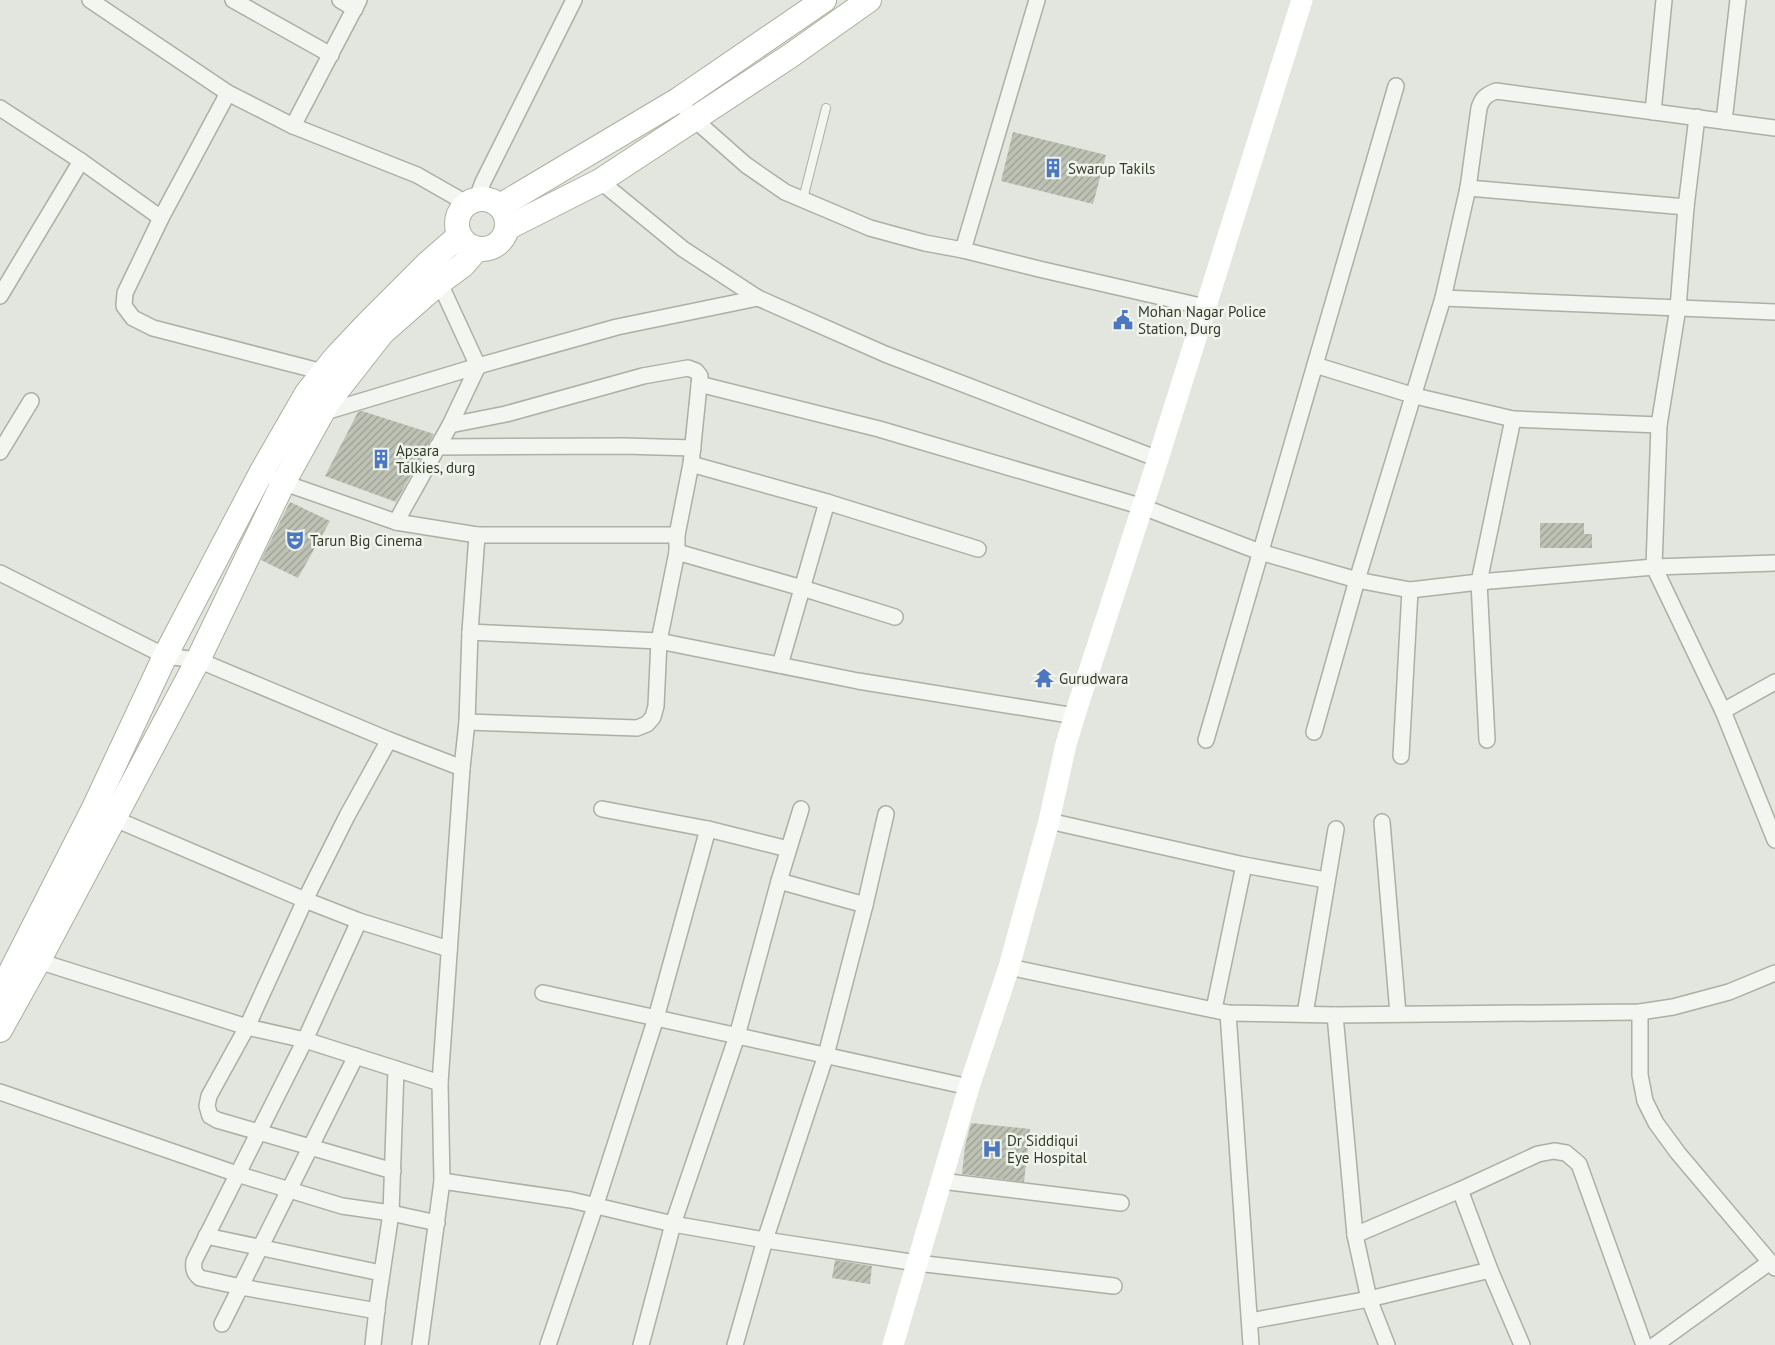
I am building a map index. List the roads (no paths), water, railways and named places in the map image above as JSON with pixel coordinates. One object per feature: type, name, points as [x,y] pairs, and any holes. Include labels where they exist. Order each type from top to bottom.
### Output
[{"type":"main road","points":[[504,217],[824,0]]},
{"type":"main road","points":[[504,217],[600,181],[790,56],[869,0]]},
{"type":"main road","points":[[490,199],[504,217],[504,236],[493,247],[468,243],[456,225],[458,212],[472,201],[490,199]]},
{"type":"main road","points":[[103,814],[165,656],[261,473],[307,393],[335,358],[468,243]]},
{"type":"main road","points":[[0,1030],[29,958],[103,814],[198,660],[283,483],[328,402],[382,333],[434,273]]},
{"type":"main road","points":[[0,993],[29,958]]},
{"type":"street","points":[[90,0],[228,93],[294,126],[417,174],[472,201],[574,0]]},
{"type":"street","points":[[233,0],[330,54]]},
{"type":"street","points":[[294,126],[357,4],[340,0]]},
{"type":"street","points":[[963,250],[1037,0]]},
{"type":"street","points":[[893,1345],[969,1087],[1009,967],[1049,821],[1066,744],[1143,507],[1302,0]]},
{"type":"street","points":[[1653,112],[1664,0]]},
{"type":"street","points":[[1724,121],[1738,0]]},
{"type":"street","points":[[1206,740],[1396,86]]},
{"type":"street","points":[[1314,732],[1357,580],[1415,396],[1443,298],[1468,188],[1479,108],[1482,100],[1487,95],[1496,91],[1775,128]]},
{"type":"street","points":[[228,93],[161,218],[125,293],[124,306],[133,318],[153,328],[323,372]]},
{"type":"street","points":[[678,100],[694,120],[746,165],[785,192],[870,228],[925,243],[963,250],[1205,307]]},
{"type":"street","points":[[0,108],[81,161],[161,218]]},
{"type":"street","points":[[1697,117],[1686,207],[1678,308],[1659,425],[1654,567],[1723,711],[1772,821],[1775,840]]},
{"type":"street","points":[[0,296],[81,161]]},
{"type":"street","points":[[600,181],[683,249],[758,298],[886,354],[1158,459]]},
{"type":"street","points":[[1468,188],[1686,207]]},
{"type":"street","points":[[434,273],[478,366]]},
{"type":"street","points":[[322,413],[617,327],[758,298]]},
{"type":"street","points":[[1443,298],[1775,312]]},
{"type":"street","points":[[1315,365],[1415,396],[1513,419],[1659,425]]},
{"type":"street","points":[[396,522],[450,424],[478,366]]},
{"type":"street","points":[[450,424],[506,414],[643,376],[688,368],[696,370],[700,376],[691,464],[677,535],[677,552],[659,641],[656,706],[653,717],[647,724],[637,728],[467,722]]},
{"type":"street","points":[[699,384],[879,429],[1143,507],[1260,552],[1357,580],[1410,590],[1654,567],[1775,563]]},
{"type":"street","points":[[0,452],[31,402]]},
{"type":"street","points":[[1487,740],[1479,582],[1513,419]]},
{"type":"street","points":[[437,447],[624,446],[693,448]]},
{"type":"street","points":[[691,464],[828,502],[978,549]]},
{"type":"street","points":[[261,473],[283,483],[396,522],[477,535],[677,535]]},
{"type":"street","points":[[780,665],[828,502]]},
{"type":"street","points":[[420,1345],[442,1181],[440,1083],[462,768],[467,722],[470,632],[477,535]]},
{"type":"street","points":[[677,552],[895,617]]},
{"type":"street","points":[[0,573],[165,656],[198,660],[389,740],[462,768]]},
{"type":"street","points":[[1401,756],[1410,590]]},
{"type":"street","points":[[470,632],[659,641],[858,681],[1075,716]]},
{"type":"street","points":[[1723,711],[1775,682]]},
{"type":"street","points":[[389,740],[304,900],[247,1027],[209,1096],[207,1106],[210,1116],[217,1120],[393,1171]]},
{"type":"street","points":[[602,809],[708,829],[788,849]]},
{"type":"street","points":[[641,1345],[673,1224],[737,1036],[788,849],[801,809]]},
{"type":"street","points":[[103,814],[304,900],[359,921],[449,950]]},
{"type":"street","points":[[735,1345],[765,1240],[826,1055],[865,905],[886,814]]},
{"type":"street","points":[[1049,821],[1244,865],[1326,880]]},
{"type":"street","points":[[1382,822],[1398,1014]]},
{"type":"street","points":[[548,1345],[656,1018],[708,829]]},
{"type":"street","points":[[1305,1014],[1336,829]]},
{"type":"street","points":[[1244,865],[1221,1011],[1251,1345]]},
{"type":"street","points":[[779,881],[865,905]]},
{"type":"street","points":[[359,921],[305,1040],[206,1236],[194,1261],[193,1268],[195,1274],[200,1278],[376,1311]]},
{"type":"street","points":[[29,958],[247,1027],[305,1040],[440,1083]]},
{"type":"street","points":[[1009,967],[1221,1011],[1335,1016],[1644,1012],[1673,1007],[1729,992],[1775,973]]},
{"type":"street","points":[[543,993],[969,1087]]},
{"type":"street","points":[[1644,1012],[1640,1075],[1645,1101],[1656,1123],[1772,1265],[1655,1345]]},
{"type":"street","points":[[1335,1016],[1355,1235],[1369,1298],[1387,1345]]},
{"type":"street","points":[[222,1324],[356,1056]]},
{"type":"street","points":[[373,1345],[381,1273],[391,1213],[396,1069]]},
{"type":"street","points":[[0,1092],[237,1174],[342,1206],[391,1213],[437,1223]]},
{"type":"street","points":[[1355,1235],[1538,1154],[1554,1151],[1566,1153],[1579,1164],[1644,1345]]},
{"type":"street","points":[[442,1181],[571,1200],[673,1224],[765,1240],[917,1263],[1114,1286]]},
{"type":"street","points":[[941,1181],[1121,1203]]},
{"type":"street","points":[[1460,1190],[1490,1270],[1522,1345]]},
{"type":"street","points":[[206,1236],[381,1273]]},
{"type":"street","points":[[1250,1320],[1369,1298],[1490,1270]]},
{"type":"lane","points":[[803,199],[826,108]]},
{"type":"place","name":"Swarup Takils","points":[[1053,168]]},
{"type":"place","name":"Mohan Nagar Police Station, Durg","points":[[1123,320]]},
{"type":"place","name":"Apsara Talkies, durg","points":[[381,459]]},
{"type":"place","name":"Tarun Big Cinema","points":[[295,540]]},
{"type":"place","name":"Gurudwara","points":[[1044,678]]},
{"type":"place","name":"Dr Siddiqui Eye Hospital","points":[[992,1149]]}]
